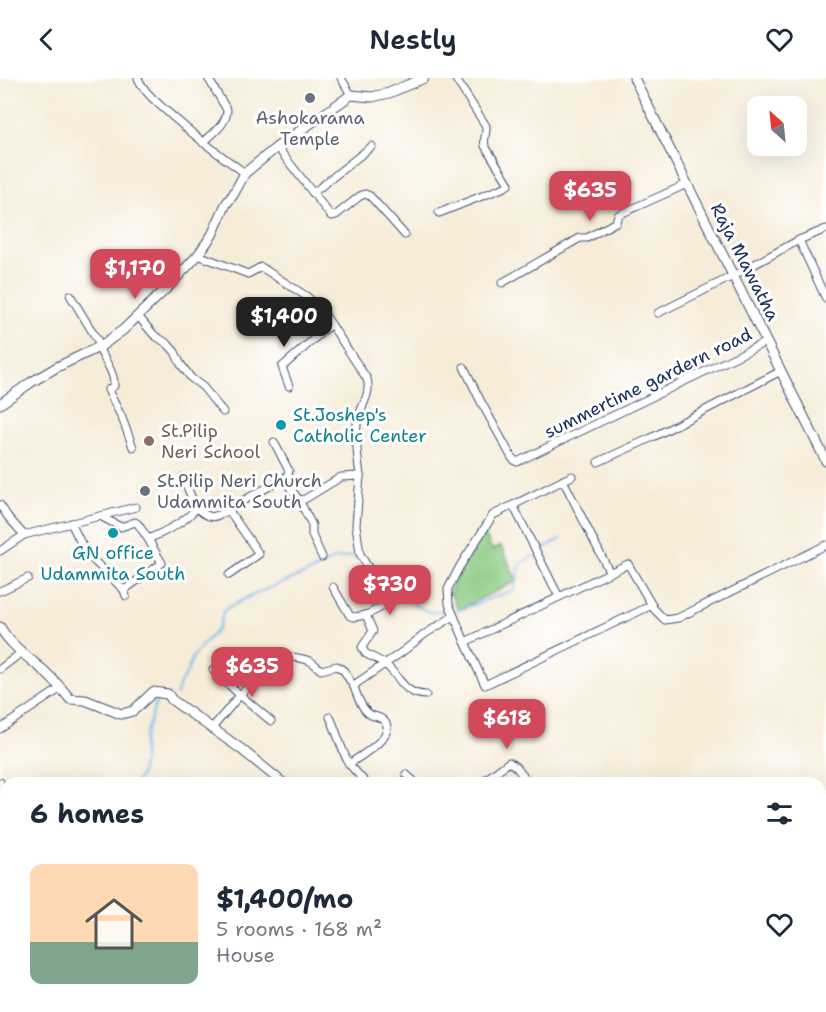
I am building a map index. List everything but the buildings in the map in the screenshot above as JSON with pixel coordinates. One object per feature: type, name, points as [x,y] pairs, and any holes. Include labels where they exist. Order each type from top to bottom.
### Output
[{"type":"street","points":[[138,78],[148,93],[164,109],[203,143],[245,173]]},
{"type":"street","points":[[203,143],[228,115],[208,78]]},
{"type":"street","points":[[341,78],[351,95]]},
{"type":"street","points":[[0,404],[30,383],[100,346],[123,330],[198,255],[212,235],[226,204],[245,173],[277,147],[351,95],[372,97],[389,93],[424,78]]},
{"type":"street","points":[[439,213],[509,184],[485,146],[486,126],[454,78]]},
{"type":"street","name":"Raja Mawatha","points":[[634,78],[826,461]]},
{"type":"street","points":[[313,193],[372,146]]},
{"type":"street","points":[[277,147],[332,216],[365,194],[370,196],[405,235]]},
{"type":"street","points":[[502,284],[580,238],[587,238],[616,222],[618,215],[687,184]]},
{"type":"street","points":[[658,313],[799,240],[826,229]]},
{"type":"street","points":[[799,240],[826,298]]},
{"type":"street","points":[[198,255],[249,274],[261,267],[306,296],[321,309],[367,379],[369,386],[357,424],[356,445],[360,477],[356,525],[360,554],[373,576],[382,582],[390,597],[385,605],[366,615],[354,617],[350,616],[333,587]]},
{"type":"street","points":[[70,294],[100,346],[114,381],[114,386],[108,390],[133,447]]},
{"type":"street","points":[[138,316],[154,335],[168,344],[191,378],[203,387],[223,412]]},
{"type":"street","points":[[290,386],[282,366],[331,324]]},
{"type":"street","name":"summertime gardern road","points":[[464,367],[512,458],[517,462],[766,342]]},
{"type":"street","points":[[598,462],[651,438],[781,371]]},
{"type":"street","points":[[274,442],[289,471],[285,482]]},
{"type":"street","points":[[572,476],[493,515],[448,589],[449,604],[485,685],[652,605]]},
{"type":"street","points":[[183,477],[196,508],[213,518],[281,480],[285,482],[299,500],[312,525],[312,535],[322,557]]},
{"type":"street","points":[[299,500],[306,499],[341,477],[360,477]]},
{"type":"street","points":[[563,480],[609,573]]},
{"type":"street","points":[[0,505],[24,535]]},
{"type":"street","points":[[513,505],[559,597]]},
{"type":"street","points":[[0,551],[24,535],[136,507]]},
{"type":"street","points":[[148,539],[163,533],[196,508]]},
{"type":"street","points":[[227,512],[230,512],[259,554],[229,575]]},
{"type":"street","points":[[71,523],[86,553],[125,593],[162,562],[138,524],[135,522],[121,526],[100,516]]},
{"type":"street","points":[[465,642],[628,564],[652,605],[665,620],[678,618],[826,545]]},
{"type":"street","points":[[0,591],[28,578]]},
{"type":"street","points":[[366,615],[373,631],[362,647],[365,653],[385,664],[409,691],[418,695],[426,695]]},
{"type":"street","points":[[354,687],[425,634],[454,616]]},
{"type":"street","points":[[0,627],[70,699],[85,700],[121,714],[133,711],[153,692],[168,694],[172,700],[276,777]]},
{"type":"street","points":[[0,669],[22,652]]},
{"type":"street","points":[[212,728],[252,683],[245,668],[251,661],[263,657],[283,656],[313,663],[321,670],[337,666],[344,671],[370,715],[384,721],[387,731],[383,739],[349,764]]},
{"type":"street","points":[[213,670],[271,720]]},
{"type":"street","points":[[0,729],[61,688]]},
{"type":"street","points":[[330,717],[343,753],[361,777]]},
{"type":"street","points":[[489,777],[509,762],[524,777]]},
{"type":"street","points":[[406,774],[409,777]]},
{"type":"green space","points":[[484,532],[492,550],[501,546],[517,581],[458,610],[450,592]]},
{"type":"waterway","points":[[541,550],[561,539]]},
{"type":"waterway","points":[[176,695],[192,658],[218,629],[224,610],[334,559],[355,556]]},
{"type":"waterway","points":[[457,610],[513,590],[519,566],[532,556]]},
{"type":"waterway","points":[[369,561],[414,604],[429,612],[446,611]]},
{"type":"waterway","points":[[140,777],[145,736],[157,699],[162,697]]},
{"type":"place","name":"Ashokarama Temple","points":[[310,98]]},
{"type":"place","name":"St.Joshep's Catholic Center","points":[[281,425]]},
{"type":"place","name":"St.Pilip Neri School","points":[[149,441]]},
{"type":"place","name":"St.Pilip Neri Church Udammita South","points":[[145,491]]},
{"type":"place","name":"GN office Udammita South","points":[[113,533]]}]
